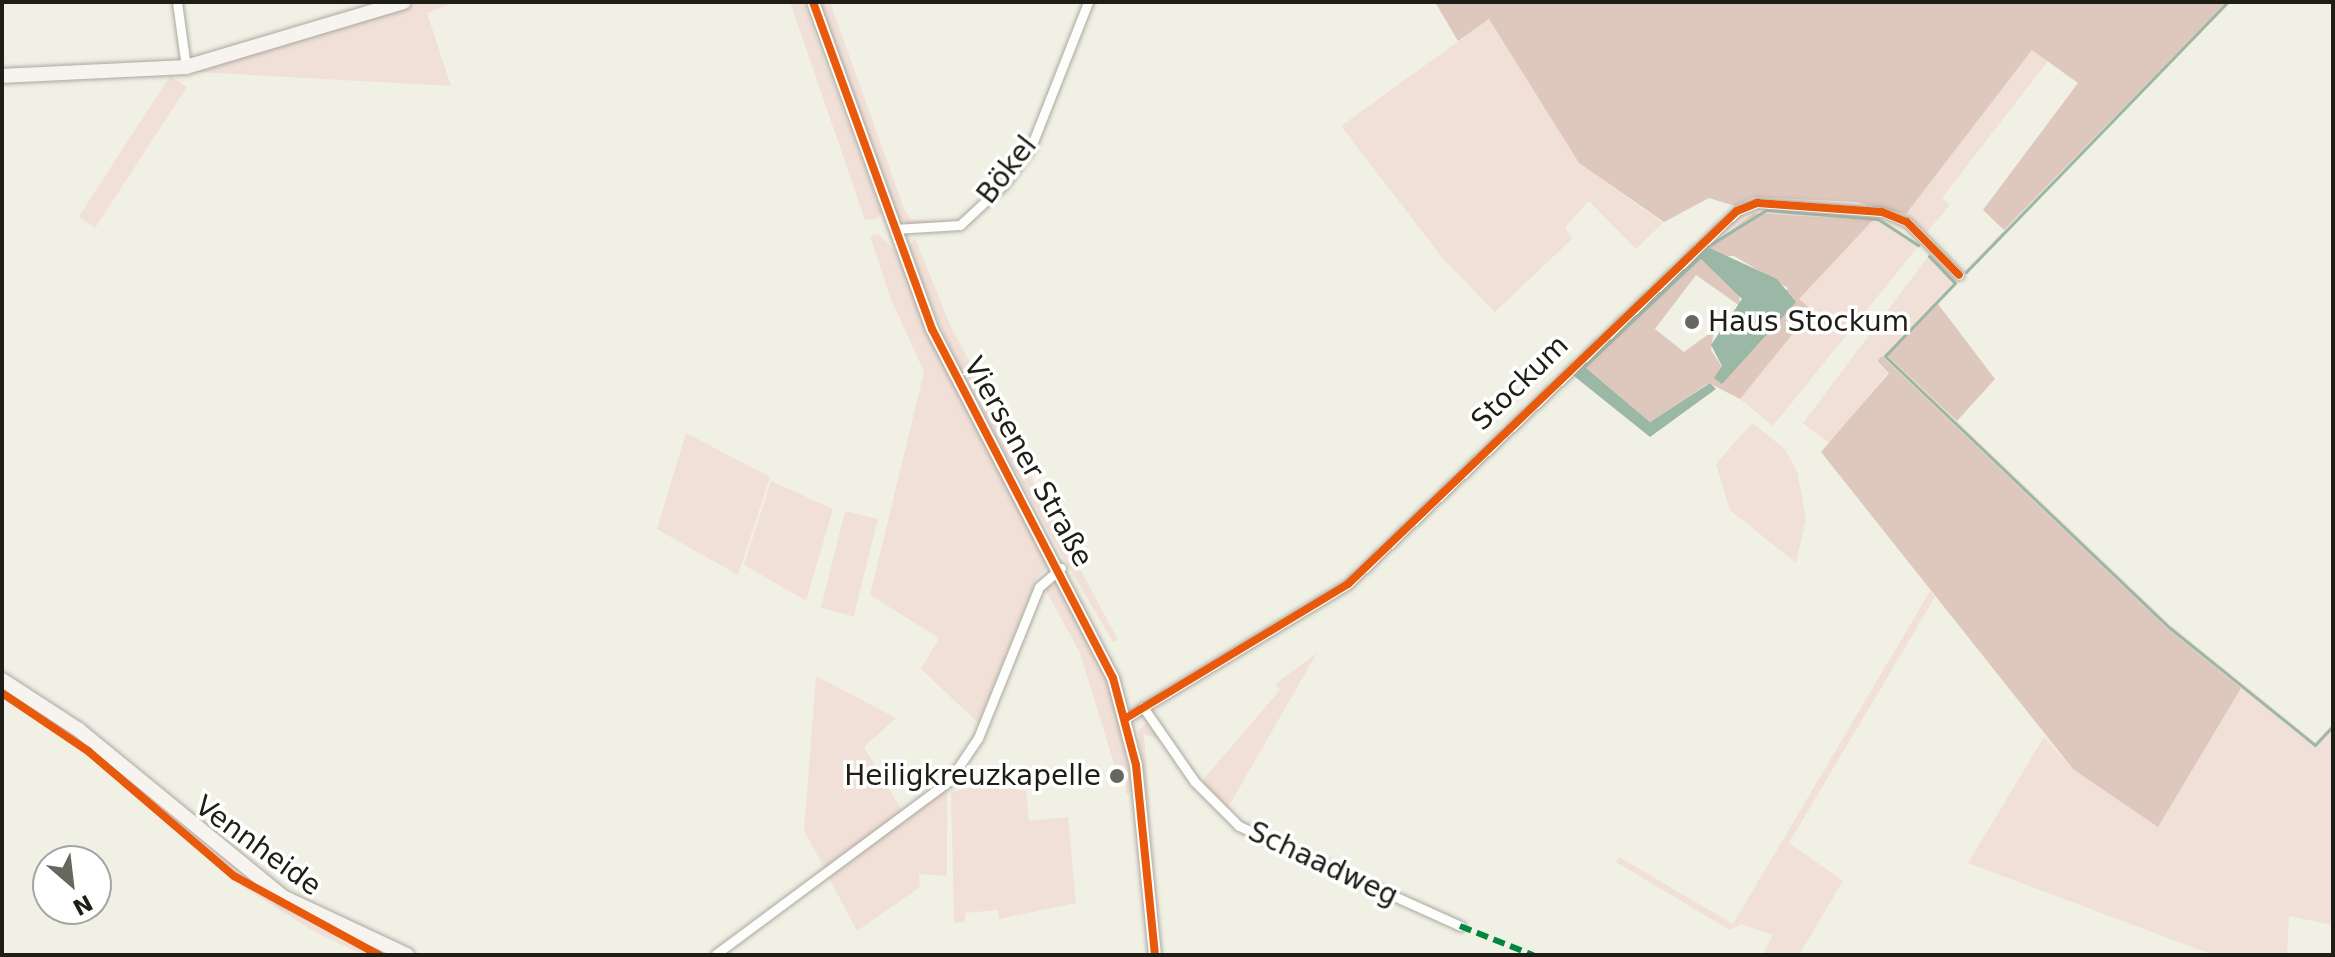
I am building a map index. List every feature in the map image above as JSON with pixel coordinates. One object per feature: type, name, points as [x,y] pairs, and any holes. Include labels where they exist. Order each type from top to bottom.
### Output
[{"type":"main road","points":[[2,76],[186,67],[404,2]]},
{"type":"main road","name":"Vennheide","points":[[2,680],[137,779],[283,897],[407,955]]},
{"type":"street","points":[[177,2],[186,67]]},
{"type":"street","name":"Viersener Straße","points":[[813,2],[940,348],[1061,568],[1126,718],[1155,955]]},
{"type":"street","name":"Bökel","points":[[894,229],[960,225],[1004,184],[1031,147],[1088,2]]},
{"type":"street","name":"Stockum","points":[[1126,718],[1348,584],[1737,211],[1757,203],[1882,212],[1907,222],[1959,275]]},
{"type":"street","points":[[716,954],[949,781],[978,738],[1039,587],[1061,568]]},
{"type":"street","name":"Schaadweg","points":[[1143,707],[1195,782],[1239,826],[1460,926]]},
{"type":"shaded area","points":[[421,2],[456,2],[427,13],[451,86],[197,72]]},
{"type":"shaded area","points":[[790,2],[803,2],[882,214],[875,219],[865,220]]},
{"type":"shaded area","points":[[819,2],[830,2],[905,211],[912,220],[950,222],[911,226],[894,215]]},
{"type":"shaded area","points":[[1435,2],[2227,2],[2004,230],[1983,210],[2078,83],[2032,50],[1906,214],[1856,202],[1754,197],[1735,206],[1709,198],[1664,222],[1579,163],[1489,19],[1458,41]]},
{"type":"shaded area","points":[[2230,2],[1967,274],[1964,271]]},
{"type":"shaded area","points":[[1489,19],[1579,163],[1663,223],[1636,249],[1589,201],[1565,227],[1572,239],[1495,312],[1444,260],[1341,126]]},
{"type":"shaded area","points":[[2032,50],[2048,61],[1942,198],[1950,205],[1927,232],[1906,214]]},
{"type":"shaded area","points":[[170,76],[187,87],[95,228],[79,217]]},
{"type":"shaded area","points":[[1766,208],[1879,217],[1920,244],[1773,426],[1740,399],[1811,310],[1798,299],[1755,213],[1705,246],[1742,215]]},
{"type":"shaded area","points":[[1754,213],[1873,220],[1799,299],[1812,310],[1740,399],[1709,383],[1650,422],[1586,368],[1701,259],[1739,294],[1740,306],[1696,275],[1655,329],[1684,352],[1714,330],[1711,350],[1722,367],[1788,288],[1734,256],[1715,256],[1707,248]]},
{"type":"shaded area","points":[[878,234],[895,251],[954,385],[1052,563],[1038,576],[978,723],[921,669],[939,638],[870,595],[924,372],[890,297],[870,236]]},
{"type":"shaded area","points":[[915,238],[951,327],[1118,640],[1113,642],[1064,559],[964,379],[907,250]]},
{"type":"shaded area","points":[[1705,246],[1777,279],[1796,302],[1722,384],[1714,378],[1722,366],[1711,345],[1742,299],[1701,259],[1586,368],[1650,422],[1710,383],[1716,389],[1650,437],[1569,372]]},
{"type":"shaded area","points":[[1930,254],[1961,280],[1889,356],[2172,626],[2315,742],[2333,724],[2333,925],[2289,916],[2287,955],[2213,955],[1968,863],[2044,737],[2074,770],[2241,688],[2168,629],[1882,356],[1876,362],[1888,372],[1830,444],[1803,423]]},
{"type":"shaded area","points":[[1938,304],[1995,379],[1957,421],[1888,356]]},
{"type":"shaded area","points":[[1882,356],[2168,629],[2241,688],[2158,827],[2073,769],[1821,452],[1889,373],[1877,361]]},
{"type":"shaded area","points":[[1752,423],[1784,448],[1797,471],[1806,519],[1796,563],[1730,510],[1716,464]]},
{"type":"shaded area","points":[[686,433],[770,477],[738,575],[657,529]]},
{"type":"shaded area","points":[[771,481],[833,509],[806,601],[744,565]]},
{"type":"shaded area","points":[[845,511],[878,519],[854,616],[821,608]]},
{"type":"shaded area","points":[[1062,580],[1108,678],[1134,791],[1126,794],[1125,771],[1115,767],[1080,653],[1044,587]]},
{"type":"shaded area","points":[[1930,591],[1935,597],[1789,843],[1843,881],[1799,955],[1762,955],[1773,935],[1741,924],[1730,930],[1616,862],[1619,857],[1733,924]]},
{"type":"shaded area","points":[[1317,653],[1226,811],[1201,782],[1280,690],[1275,684]]},
{"type":"shaded area","points":[[816,676],[896,718],[864,747],[902,811],[825,870],[804,830]]},
{"type":"shaded area","points":[[2,686],[93,748],[258,886],[317,924],[390,955],[364,955],[315,932],[232,880],[83,752],[2,698]]},
{"type":"shaded area","points":[[1146,723],[1162,741],[1144,734],[1151,829],[1138,731]]},
{"type":"shaded area","points":[[988,784],[1026,791],[1029,821],[1068,817],[1076,903],[999,919],[998,910],[965,913],[965,922],[954,923],[951,792]]},
{"type":"shaded area","points":[[947,788],[947,876],[919,874],[920,887],[857,931],[829,878]]},
{"type":"waterway","points":[[1966,272],[2228,2]]},
{"type":"waterway","points":[[1708,246],[1766,210],[1878,219],[1918,245]]},
{"type":"waterway","points":[[1929,256],[1955,283],[1885,356],[2170,628],[2315,745],[2333,726]]},
{"type":"marked path","points":[[1460,926],[1533,955]]},
{"type":"cycle path","points":[[813,2],[932,329],[1113,678],[1136,765],[1155,955]]},
{"type":"cycle path","points":[[1126,718],[1348,584],[1737,211],[1757,203],[1882,212],[1907,222],[1959,275]]},
{"type":"cycle path","points":[[2,693],[88,751],[234,876],[379,955]]},
{"type":"place","name":"Haus Stockum","points":[[1692,322]]},
{"type":"place","name":"Heiligkreuzkapelle","points":[[1117,776]]}]
